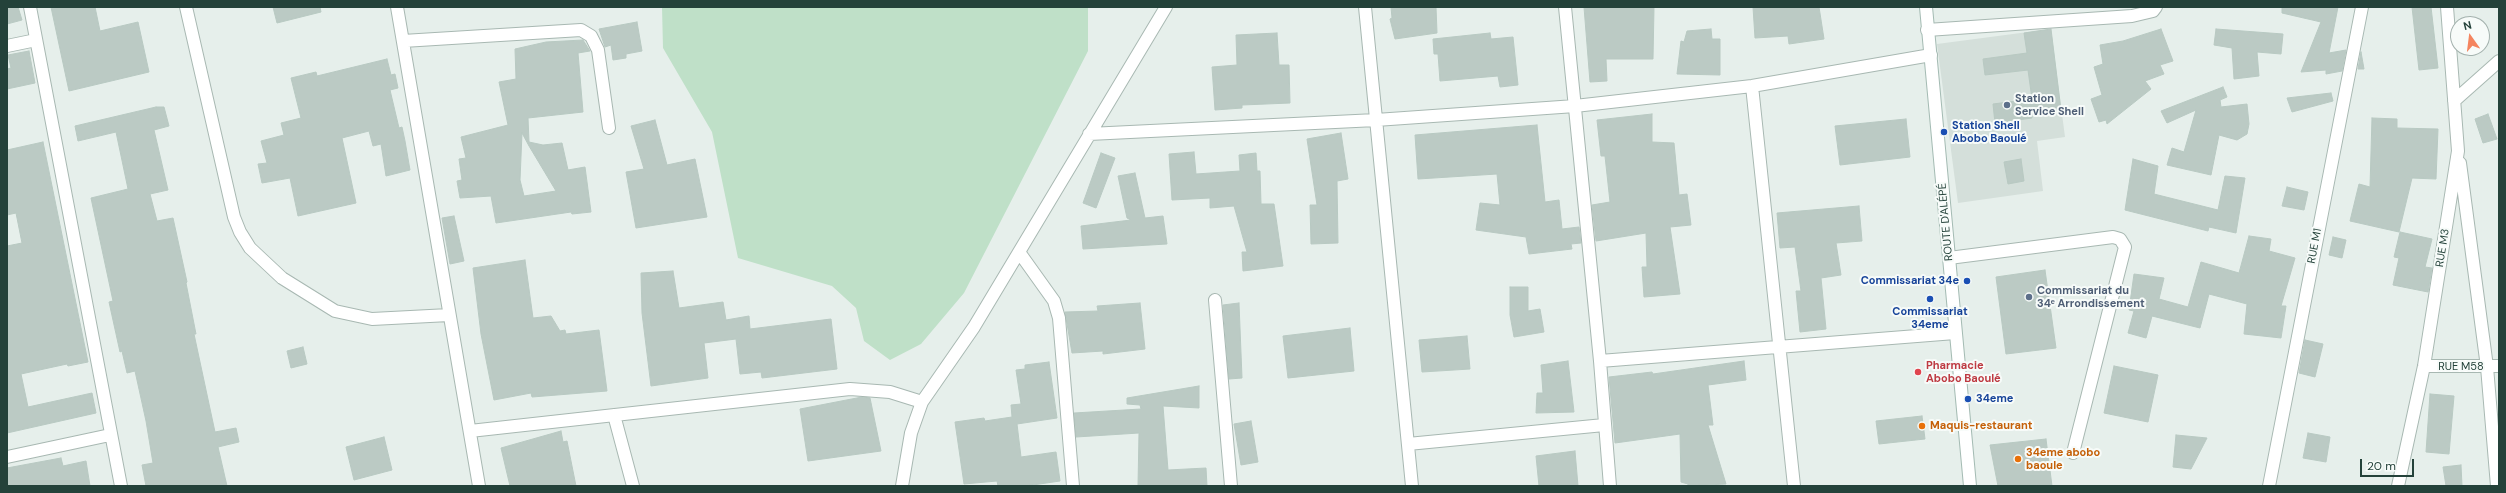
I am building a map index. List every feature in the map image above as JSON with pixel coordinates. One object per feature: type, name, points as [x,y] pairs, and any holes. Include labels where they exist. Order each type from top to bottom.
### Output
[{"type":"street","points":[[30,7],[121,486]]},
{"type":"street","points":[[186,7],[234,217],[240,232],[250,248],[282,278],[335,311],[372,319],[449,314]]},
{"type":"street","points":[[397,7],[479,486]]},
{"type":"street","points":[[902,486],[910,433],[922,402],[974,327],[1166,7]]},
{"type":"street","points":[[1365,7],[1412,486]]},
{"type":"street","points":[[1565,7],[1600,361],[1610,486]]},
{"type":"street","name":"ROUTE D'ALÉPÉ","points":[[1926,7],[1970,486]]},
{"type":"street","points":[[1927,30],[2132,16],[2153,11],[2156,7]]},
{"type":"street","name":"RUE M1","points":[[2269,486],[2362,7]]},
{"type":"street","name":"RUE M3","points":[[2398,486],[2424,366],[2458,151],[2447,7]]},
{"type":"street","points":[[403,41],[581,30],[590,36],[598,50],[608,128]]},
{"type":"street","points":[[7,46],[36,40]]},
{"type":"street","points":[[1089,134],[1376,120],[1575,106],[1752,86],[1931,55]]},
{"type":"street","points":[[2454,101],[2499,62]]},
{"type":"street","points":[[1752,86],[1794,486]]},
{"type":"street","points":[[2458,151],[2493,366],[2497,486]]},
{"type":"street","points":[[1949,258],[2113,237],[2120,239],[2125,246],[2073,453]]},
{"type":"street","points":[[1019,252],[1054,301],[1059,318],[1073,486]]},
{"type":"street","points":[[1215,300],[1230,486]]},
{"type":"street","points":[[1600,361],[1955,333]]},
{"type":"street","name":"RUE M58","points":[[2424,366],[2493,366]]},
{"type":"street","points":[[470,431],[850,389],[890,392],[922,402]]},
{"type":"street","points":[[614,415],[633,486]]},
{"type":"street","points":[[1408,444],[1604,425]]},
{"type":"street","points":[[7,457],[110,434]]},
{"type":"shaded area","points":[[2051,29],[2065,137],[2037,141],[2043,191],[1958,203],[1937,44]]},
{"type":"green space","points":[[662,7],[1088,7],[1088,51],[964,293],[921,344],[890,360],[864,341],[856,308],[832,286],[738,258],[712,132],[663,48]]},
{"type":"building","points":[[7,7],[18,7],[22,20],[7,24]]},
{"type":"building","points":[[51,7],[95,7],[100,31],[138,22],[149,72],[69,91]]},
{"type":"building","points":[[273,7],[320,7],[321,12],[277,23]]},
{"type":"building","points":[[1391,7],[1436,7],[1437,33],[1395,39],[1390,19],[1392,18]]},
{"type":"building","points":[[1584,7],[1654,7],[1653,59],[1606,59],[1607,81],[1590,82]]},
{"type":"building","points":[[1753,7],[1819,7],[1824,39],[1789,44],[1788,36],[1755,38]]},
{"type":"building","points":[[2282,7],[2338,7],[2329,53],[2346,50],[2342,71],[2326,74],[2326,70],[2301,72],[2321,22],[2282,13]]},
{"type":"building","points":[[2412,7],[2431,7],[2438,68],[2419,70]]},
{"type":"building","points":[[637,22],[642,51],[626,54],[626,58],[613,60],[611,45],[605,47],[599,29]]},
{"type":"building","points":[[1711,29],[1712,39],[1720,39],[1720,75],[1677,74],[1681,41],[1684,42],[1687,31]]},
{"type":"building","points":[[2051,29],[2061,110],[2032,114],[2032,118],[1995,123],[1993,104],[2032,99],[2028,70],[1985,75],[1983,59],[2027,53],[2024,33]]},
{"type":"building","points":[[2161,29],[2173,61],[2160,65],[2164,74],[2145,81],[2151,89],[2107,124],[2106,120],[2099,122],[2091,99],[2102,95],[2094,67],[2103,64],[2100,45],[2123,41]]},
{"type":"building","points":[[2216,29],[2283,34],[2281,54],[2257,52],[2259,76],[2234,79],[2232,48],[2214,45]]},
{"type":"building","points":[[1277,33],[1279,65],[1289,65],[1290,103],[1242,105],[1242,108],[1215,110],[1212,67],[1237,65],[1236,35]]},
{"type":"building","points":[[1490,33],[1491,39],[1513,37],[1518,85],[1500,87],[1498,76],[1440,81],[1438,54],[1434,54],[1433,39]]},
{"type":"building","points":[[583,40],[590,51],[578,53],[583,112],[528,118],[529,142],[543,145],[562,143],[568,170],[585,167],[591,212],[572,214],[571,212],[496,223],[491,196],[460,198],[457,181],[462,180],[459,159],[466,158],[461,137],[508,125],[499,82],[516,79],[515,49],[546,42]],"holes":[[[522,133],[556,191],[524,196],[520,180]]]},
{"type":"building","points":[[29,51],[35,83],[7,89],[7,69],[11,68],[8,55]]},
{"type":"building","points":[[2361,52],[2364,69],[2358,69]]},
{"type":"building","points":[[387,59],[391,75],[395,74],[398,88],[390,90],[399,128],[402,127],[410,170],[386,176],[381,144],[373,146],[369,131],[342,138],[356,203],[298,216],[290,178],[262,183],[258,164],[267,163],[261,141],[284,135],[281,123],[301,118],[291,78],[316,72],[317,76]]},
{"type":"building","points":[[2223,87],[2227,97],[2220,100],[2221,107],[2247,104],[2249,124],[2247,134],[2237,140],[2219,135],[2211,175],[2167,165],[2172,148],[2184,152],[2196,110],[2167,123],[2161,111]]},
{"type":"building","points":[[2331,93],[2333,101],[2292,112],[2287,98]]},
{"type":"building","points":[[156,107],[164,107],[169,126],[154,130],[168,190],[150,194],[157,221],[173,218],[187,282],[196,334],[194,334],[215,432],[236,428],[239,442],[218,447],[227,486],[146,486],[142,465],[153,463],[146,421],[135,371],[127,373],[122,351],[120,352],[109,302],[113,301],[91,198],[128,189],[116,132],[78,141],[75,126]]},
{"type":"building","points":[[1652,114],[1652,142],[1674,143],[1679,195],[1687,194],[1691,225],[1670,227],[1680,294],[1644,297],[1642,267],[1647,267],[1646,233],[1596,241],[1592,205],[1610,202],[1605,156],[1601,156],[1597,120]]},
{"type":"building","points":[[2488,114],[2497,139],[2483,143],[2475,119]]},
{"type":"building","points":[[2372,118],[2397,119],[2397,128],[2438,129],[2436,179],[2412,178],[2399,232],[2350,221],[2359,184],[2370,187]]},
{"type":"building","points":[[1906,119],[1910,157],[1840,165],[1835,126]]},
{"type":"building","points":[[655,120],[667,165],[695,159],[707,217],[636,228],[626,172],[644,169],[631,126]]},
{"type":"building","points":[[1537,125],[1545,202],[1559,200],[1562,229],[1579,227],[1581,243],[1571,244],[1572,249],[1529,254],[1526,237],[1476,230],[1480,203],[1500,205],[1497,174],[1418,179],[1415,135]]},
{"type":"building","points":[[1341,133],[1348,179],[1337,181],[1338,243],[1311,244],[1310,205],[1317,205],[1307,139]]},
{"type":"building","points":[[43,142],[88,362],[68,366],[67,364],[21,374],[28,407],[92,393],[96,413],[7,433],[7,246],[22,243],[16,213],[7,215],[7,150]]},
{"type":"building","points":[[1194,152],[1196,174],[1240,171],[1239,155],[1256,153],[1257,171],[1260,171],[1261,204],[1274,204],[1283,266],[1243,271],[1242,252],[1247,252],[1234,206],[1210,208],[1210,198],[1172,200],[1169,154]]},
{"type":"building","points":[[1101,153],[1115,158],[1096,208],[1083,203]]},
{"type":"building","points":[[2021,159],[2024,181],[2008,184],[2004,162]]},
{"type":"building","points":[[2133,159],[2158,166],[2154,194],[2218,210],[2225,176],[2245,178],[2236,233],[2209,227],[2208,231],[2125,210]]},
{"type":"building","points":[[1135,173],[1145,218],[1163,216],[1167,244],[1083,249],[1081,226],[1131,220],[1127,218],[1118,176]]},
{"type":"building","points":[[2287,187],[2308,192],[2304,210],[2282,206]]},
{"type":"building","points":[[1859,206],[1862,241],[1836,243],[1841,275],[1821,278],[1826,329],[1800,332],[1796,291],[1801,291],[1795,247],[1780,248],[1777,213]]},
{"type":"building","points":[[454,216],[464,261],[450,264],[442,218]]},
{"type":"building","points":[[2400,232],[2432,239],[2425,267],[2432,268],[2428,292],[2393,285],[2399,258],[2394,257]]},
{"type":"building","points":[[2249,236],[2271,239],[2269,251],[2295,258],[2281,306],[2286,306],[2281,338],[2244,334],[2247,304],[2209,294],[2200,328],[2152,316],[2146,338],[2128,333],[2134,311],[2129,310],[2134,274],[2164,278],[2159,299],[2188,307],[2201,262],[2239,273]]},
{"type":"building","points":[[2333,237],[2346,240],[2342,258],[2329,255]]},
{"type":"building","points":[[525,260],[533,318],[551,316],[560,331],[565,330],[566,334],[599,330],[607,391],[532,397],[531,393],[494,400],[481,334],[473,268]]},
{"type":"building","points":[[2045,270],[2056,348],[2006,354],[1996,277]]},
{"type":"building","points":[[673,271],[679,308],[723,302],[726,320],[749,316],[750,329],[831,319],[837,369],[762,378],[761,372],[740,374],[736,339],[704,343],[708,378],[651,386],[642,313],[641,273]]},
{"type":"building","points":[[1510,287],[1528,287],[1528,311],[1540,309],[1544,332],[1514,337],[1510,315]]},
{"type":"building","points":[[1140,303],[1145,349],[1103,354],[1103,351],[1072,353],[1065,312],[1098,311],[1097,306]]},
{"type":"building","points":[[1239,303],[1242,378],[1229,379],[1223,305]]},
{"type":"building","points":[[1350,328],[1354,371],[1288,378],[1283,336]]},
{"type":"building","points":[[1467,336],[1470,369],[1422,372],[1419,340]]},
{"type":"building","points":[[2305,340],[2323,344],[2315,377],[2299,373]]},
{"type":"building","points":[[303,347],[307,364],[291,368],[287,351]]},
{"type":"building","points":[[1568,361],[1574,412],[1536,413],[1537,393],[1543,393],[1541,365]]},
{"type":"building","points":[[1744,361],[1746,380],[1708,385],[1713,425],[1708,425],[1726,484],[1688,486],[1688,484],[1681,482],[1680,434],[1615,443],[1609,377],[1652,372],[1653,374]]},
{"type":"building","points":[[1049,362],[1057,418],[1017,424],[1021,457],[1056,452],[1060,481],[1026,486],[998,486],[997,481],[964,484],[955,422],[984,418],[985,421],[1012,417],[1011,405],[1021,404],[1016,370],[1025,369],[1025,365]]},
{"type":"building","points":[[2114,366],[2158,375],[2148,422],[2104,413]]},
{"type":"building","points":[[1199,386],[1199,408],[1163,406],[1168,470],[1206,468],[1207,486],[1138,486],[1139,433],[1076,437],[1074,413],[1141,409],[1140,405],[1127,404],[1127,398]]},
{"type":"building","points":[[2430,394],[2454,396],[2449,454],[2426,452]]},
{"type":"building","points":[[862,397],[870,398],[881,451],[808,461],[800,409]]},
{"type":"building","points":[[1922,416],[1925,439],[1879,444],[1876,421]]},
{"type":"building","points":[[1251,421],[1258,462],[1241,465],[1234,424]]},
{"type":"building","points":[[561,431],[563,442],[567,441],[576,486],[510,486],[501,448]]},
{"type":"building","points":[[2308,433],[2330,437],[2326,462],[2303,458]]},
{"type":"building","points":[[2176,435],[2207,438],[2191,469],[2173,467]]},
{"type":"building","points":[[384,437],[392,470],[354,480],[346,447]]},
{"type":"building","points":[[2046,439],[2052,486],[1998,486],[1990,445]]},
{"type":"building","points":[[1575,451],[1578,486],[1539,486],[1536,456]]},
{"type":"building","points":[[61,458],[63,466],[86,461],[90,486],[7,486],[7,468]]},
{"type":"building","points":[[2461,465],[2462,486],[2446,486],[2443,467]]},
{"type":"place","name":"Station Service Shell","points":[[2007,105]]},
{"type":"place","name":"Station Shell Abobo Baoulé","points":[[1944,132]]},
{"type":"place","name":"Commissariat 34e","points":[[1967,281]]},
{"type":"place","name":"Commissariat du 34ᵉ Arrondissement","points":[[2029,297]]},
{"type":"place","name":"Commissariat 34eme","points":[[1930,299]]},
{"type":"place","name":"Pharmacie Abobo Baoulé","points":[[1918,372]]},
{"type":"place","name":"34eme","points":[[1968,399]]},
{"type":"place","name":"Maquis-restaurant","points":[[1922,426]]},
{"type":"place","name":"34eme abobo baoule","points":[[2018,459]]}]
